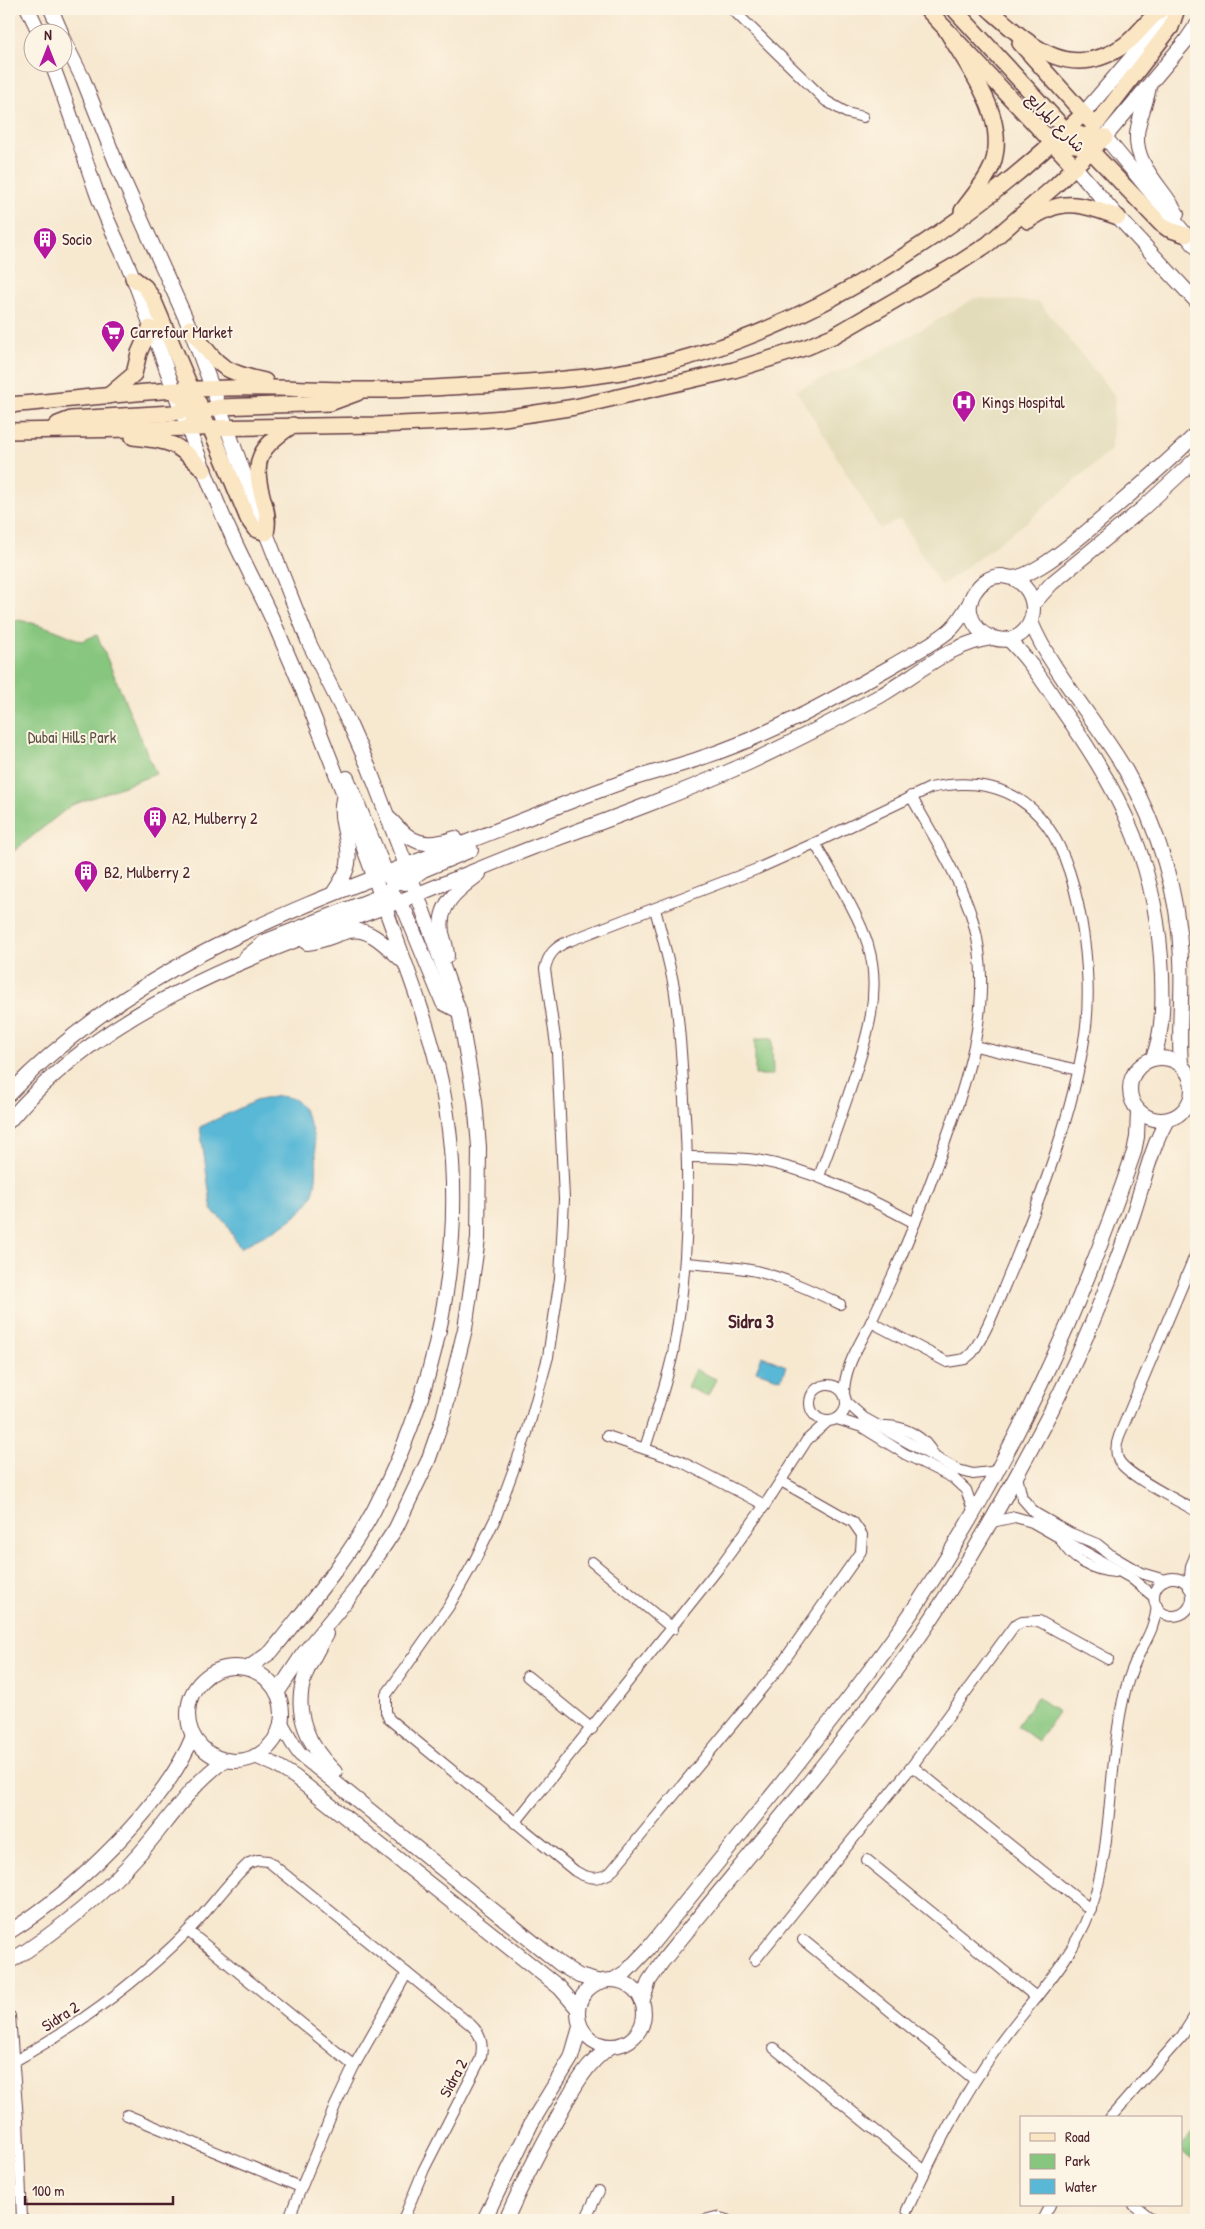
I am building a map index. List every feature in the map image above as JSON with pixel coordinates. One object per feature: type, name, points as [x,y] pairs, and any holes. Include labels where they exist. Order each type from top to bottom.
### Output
[{"type":"main road","name":"شارع المرابع","points":[[927,9],[1072,164],[1086,138],[1083,114],[989,9]]},
{"type":"main road","points":[[954,9],[1053,118],[1086,138],[1160,223],[1168,229],[1186,235]]},
{"type":"main road","points":[[989,9],[1029,44],[1046,54],[1058,58],[1082,61],[1100,58],[1125,45],[1162,9]]},
{"type":"main road","points":[[188,427],[198,406],[212,389],[418,389],[600,376],[651,367],[702,353],[765,329],[835,296],[877,272],[952,224],[1053,144],[1086,138],[1171,27],[1175,9]]},
{"type":"main road","points":[[946,28],[989,105],[994,117],[997,143],[986,178],[952,224]]},
{"type":"main road","points":[[1083,114],[1086,138]]},
{"type":"main road","points":[[988,244],[1072,164]]},
{"type":"main road","points":[[9,431],[378,425],[504,418],[575,407],[734,370],[807,347],[835,335],[988,244],[1008,235],[1045,209],[1056,205],[1079,204],[1118,218]]},
{"type":"main road","points":[[134,278],[145,287],[153,299],[198,406],[210,427],[248,519],[255,528],[266,533],[267,514],[258,483],[258,464],[266,446],[272,439],[293,425]]},
{"type":"main road","points":[[107,397],[134,374],[139,353],[150,328]]},
{"type":"main road","points":[[190,328],[214,360],[230,372],[291,388]]},
{"type":"main road","points":[[52,430],[58,424],[71,419],[198,406],[330,403],[363,390]]},
{"type":"main road","points":[[9,405],[174,391],[226,426]]},
{"type":"main road","points":[[110,430],[129,437],[152,438],[172,444],[186,453],[204,470]]},
{"type":"street","points":[[28,9],[34,22]]},
{"type":"street","points":[[732,9],[826,101],[847,113],[864,116]]},
{"type":"street","points":[[1083,114],[1175,9]]},
{"type":"street","points":[[1086,138],[1150,84],[1196,26]]},
{"type":"street","points":[[72,58],[119,170],[190,328],[212,389]]},
{"type":"street","points":[[55,72],[80,139],[97,193],[134,278],[150,328],[174,391],[198,406]]},
{"type":"street","points":[[1150,84],[1138,129],[1138,148],[1145,167],[1173,205],[1186,235],[1196,248]]},
{"type":"street","points":[[1072,164],[1118,218],[1196,301]]},
{"type":"street","points":[[226,426],[309,643],[358,742],[445,971],[458,1011],[475,1101],[480,1156],[478,1239],[465,1329],[443,1418],[428,1461],[413,1496],[376,1560],[355,1590],[303,1654],[277,1694]]},
{"type":"street","points":[[188,427],[204,470],[234,540],[278,632],[344,795],[380,875],[406,913],[443,1003],[458,1011]]},
{"type":"street","points":[[1013,578],[1041,566],[1087,531],[1196,434]]},
{"type":"street","points":[[1034,603],[1052,583],[1142,509],[1196,459]]},
{"type":"street","points":[[385,813],[409,838],[426,844],[444,842],[483,829],[501,829],[620,784],[704,758],[764,733],[859,685],[939,638],[952,628],[970,601],[973,593],[984,582],[1002,576],[1013,578],[1027,587],[1034,603],[1031,622],[1046,653],[1127,772],[1142,802],[1161,852],[1171,886],[1181,956],[1181,1064],[1192,1081],[1191,1098],[1182,1113],[1167,1120],[1147,1118],[1138,1111],[1131,1097],[1130,1080],[1135,1070],[1153,1058],[1163,1057],[1181,1064]]},
{"type":"street","points":[[970,601],[970,610],[977,628],[992,638]]},
{"type":"street","points":[[240,963],[266,941],[392,894],[417,894],[679,793],[746,764],[879,696],[960,647],[981,640],[992,638],[1008,639],[1017,636],[1031,622]]},
{"type":"street","points":[[1008,639],[1028,661],[1092,752],[1127,816],[1141,854],[1156,917],[1162,966],[1161,1026],[1153,1058]]},
{"type":"street","points":[[326,748],[341,763],[380,875]]},
{"type":"street","points":[[781,1481],[853,1522],[858,1528],[862,1543],[857,1558],[778,1669],[610,1873],[602,1877],[593,1878],[583,1876],[395,1726],[386,1712],[384,1703],[390,1688],[449,1606],[474,1562],[496,1517],[524,1443],[548,1357],[560,1278],[564,1199],[557,1052],[546,979],[547,960],[560,945],[655,909],[815,844],[910,796],[930,788],[970,783],[989,786],[1008,793],[1026,804],[1041,818],[1053,834],[1073,887],[1082,923],[1087,960],[1088,997],[1086,1024],[1078,1070],[1048,1172],[1025,1236],[1003,1290],[972,1353],[965,1359],[947,1362],[871,1322]]},
{"type":"street","points":[[334,892],[344,875],[348,863],[349,850],[341,815],[344,795]]},
{"type":"street","points":[[807,1440],[812,1411],[810,1404],[815,1391],[828,1385],[849,1365],[871,1322],[915,1223],[952,1122],[975,1046],[982,997],[981,972],[973,922],[954,876],[910,796]]},
{"type":"street","points":[[9,1094],[48,1056],[84,1026],[123,998],[214,946],[334,892],[380,875],[423,870],[489,842],[501,829]]},
{"type":"street","points":[[815,844],[858,922],[868,945],[873,972],[874,996],[862,1051],[819,1176]]},
{"type":"street","points":[[445,971],[447,953],[441,917],[446,905],[453,894],[494,863]]},
{"type":"street","points":[[9,1122],[59,1071],[109,1031],[164,998],[240,963],[297,941],[392,894],[408,872]]},
{"type":"street","points":[[248,1668],[260,1661],[280,1642],[337,1568],[372,1513],[411,1430],[440,1331],[448,1282],[452,1235],[453,1186],[450,1148],[437,1066],[417,994],[405,963],[392,894]]},
{"type":"street","points":[[645,1448],[672,1355],[686,1263],[688,1156],[679,1022],[668,960],[655,909]]},
{"type":"street","points":[[297,941],[316,942],[350,931],[365,933],[379,940],[405,963]]},
{"type":"street","points":[[975,1046],[1078,1070]]},
{"type":"street","points":[[578,2009],[585,1993],[626,1972],[642,1956],[851,1696],[918,1603],[974,1513],[1036,1398],[1090,1276],[1134,1152],[1137,1137],[1138,1111]]},
{"type":"street","points":[[580,2027],[592,2041],[610,2047],[619,2046],[636,2036],[644,2020],[642,2002],[650,1981],[662,1962],[883,1686],[923,1631],[992,1522],[1053,1407],[1086,1336],[1132,1216],[1157,1140],[1167,1120]]},
{"type":"street","points":[[688,1156],[755,1160],[819,1176],[864,1196],[915,1223]]},
{"type":"street","points":[[1196,1253],[1119,1436],[1116,1451],[1117,1458],[1126,1469],[1196,1511]]},
{"type":"street","points":[[686,1263],[735,1267],[757,1272],[799,1285],[840,1304]]},
{"type":"street","points":[[516,1823],[672,1629],[765,1505],[807,1440],[844,1412],[849,1365]]},
{"type":"street","points":[[828,1385],[834,1386],[858,1414],[934,1457],[966,1473],[998,1471]]},
{"type":"street","points":[[812,1411],[819,1418],[862,1427],[904,1454],[953,1478],[966,1490],[974,1513]]},
{"type":"street","points":[[607,1436],[645,1448],[696,1468],[765,1505]]},
{"type":"street","points":[[1017,1476],[1022,1498],[1025,1504],[1035,1513],[1097,1544],[1112,1556],[1142,1573],[1183,1581],[1189,1588]]},
{"type":"street","points":[[992,1522],[1015,1517],[1024,1519],[1061,1539],[1069,1552],[1088,1565],[1102,1570],[1119,1572],[1140,1583],[1164,1613],[1171,1616]]},
{"type":"street","points":[[907,2210],[925,2171],[975,2080],[1000,2043],[1062,1965],[1079,1936],[1090,1910],[1102,1864],[1121,1706],[1130,1674],[1155,1621],[1156,1588],[1196,1555]]},
{"type":"street","points":[[1150,1635],[1171,1616],[1181,1614],[1190,1605],[1190,1574],[1196,1555]]},
{"type":"street","points":[[592,1562],[672,1629]]},
{"type":"street","points":[[331,1618],[305,1677],[301,1709],[309,1740],[323,1760],[350,1788],[355,1798]]},
{"type":"street","points":[[755,1960],[912,1766],[1009,1632],[1022,1622],[1039,1621],[1108,1659]]},
{"type":"street","points":[[234,1667],[248,1668],[265,1678],[277,1694],[282,1708],[281,1723],[272,1742],[255,1756],[246,1759],[225,1760],[212,1755],[193,1736],[188,1721],[188,1704],[195,1688],[206,1676],[221,1669],[234,1667]]},
{"type":"street","points":[[527,1676],[592,1729]]},
{"type":"street","points":[[281,1723],[292,1744],[300,1754],[391,1825],[458,1883],[560,1964],[579,1976],[631,1987],[642,2002]]},
{"type":"street","points":[[9,1932],[70,1886],[114,1844],[170,1778],[183,1758],[193,1736]]},
{"type":"street","points":[[255,1756],[276,1765],[295,1777],[549,1979],[570,1998],[578,2009],[580,2027],[570,2058],[532,2122],[484,2220]]},
{"type":"street","points":[[9,1962],[70,1919],[118,1876],[140,1853],[200,1781],[225,1760]]},
{"type":"street","points":[[912,1766],[1090,1910]]},
{"type":"street","name":"Sidra 2","points":[[13,2062],[60,2034],[105,2003],[148,1969],[188,1931],[250,1863],[258,1860],[268,1861],[477,2030],[483,2045],[480,2060],[424,2169],[403,2220]]},
{"type":"street","points":[[867,1860],[1036,1997]]},
{"type":"street","points":[[188,1931],[354,2066]]},
{"type":"street","points":[[803,1940],[975,2080]]},
{"type":"street","points":[[288,2220],[300,2187],[354,2066],[408,1973]]},
{"type":"street","points":[[1112,2116],[1182,2036],[1196,2014]]},
{"type":"street","points":[[10,2016],[22,2220]]},
{"type":"street","points":[[506,2220],[525,2178],[579,2078],[593,2061],[610,2047]]},
{"type":"street","points":[[774,2048],[925,2171]]},
{"type":"street","points":[[127,2115],[300,2187]]},
{"type":"street","points":[[585,2220],[599,2191]]},
{"type":"street","points":[[1042,2220],[1049,2206]]},
{"type":"street","points":[[1135,2206],[1153,2220]]},
{"type":"street","points":[[704,2220],[716,2217],[727,2220]]},
{"type":"shaded area","name":"Kings Hospital","points":[[975,298],[1039,302],[1115,396],[1111,450],[1028,521],[941,586],[900,519],[880,529],[796,390],[861,362]]},
{"type":"green space","name":"Dubai Hills Park","points":[[9,619],[46,627],[81,641],[97,635],[156,774],[70,806],[9,855]]},
{"type":"green space","points":[[755,1039],[772,1039],[773,1075],[755,1075]]},
{"type":"green space","points":[[695,1369],[716,1379],[708,1396],[687,1387]]},
{"type":"green space","points":[[1037,1697],[1058,1712],[1038,1741],[1017,1726]]},
{"type":"green space","points":[[1191,2135],[1196,2139],[1196,2163],[1182,2152],[1182,2147]]},
{"type":"water","points":[[278,1096],[296,1101],[303,1109],[308,1120],[313,1134],[317,1164],[314,1190],[304,1208],[288,1222],[240,1248],[225,1222],[212,1211],[200,1127],[255,1101]]},
{"type":"water","points":[[762,1356],[786,1366],[781,1379],[756,1371]]},
{"type":"place","name":"Socio","points":[[45,260]]},
{"type":"place","name":"Carrefour Market","points":[[113,353]]},
{"type":"place","name":"Kings Hospital","points":[[964,423]]},
{"type":"place","name":"A2, Mulberry 2","points":[[155,839]]},
{"type":"place","name":"B2, Mulberry 2","points":[[86,893]]},
{"type":"district","name":"Sidra 3","points":[[751,1322]]}]
